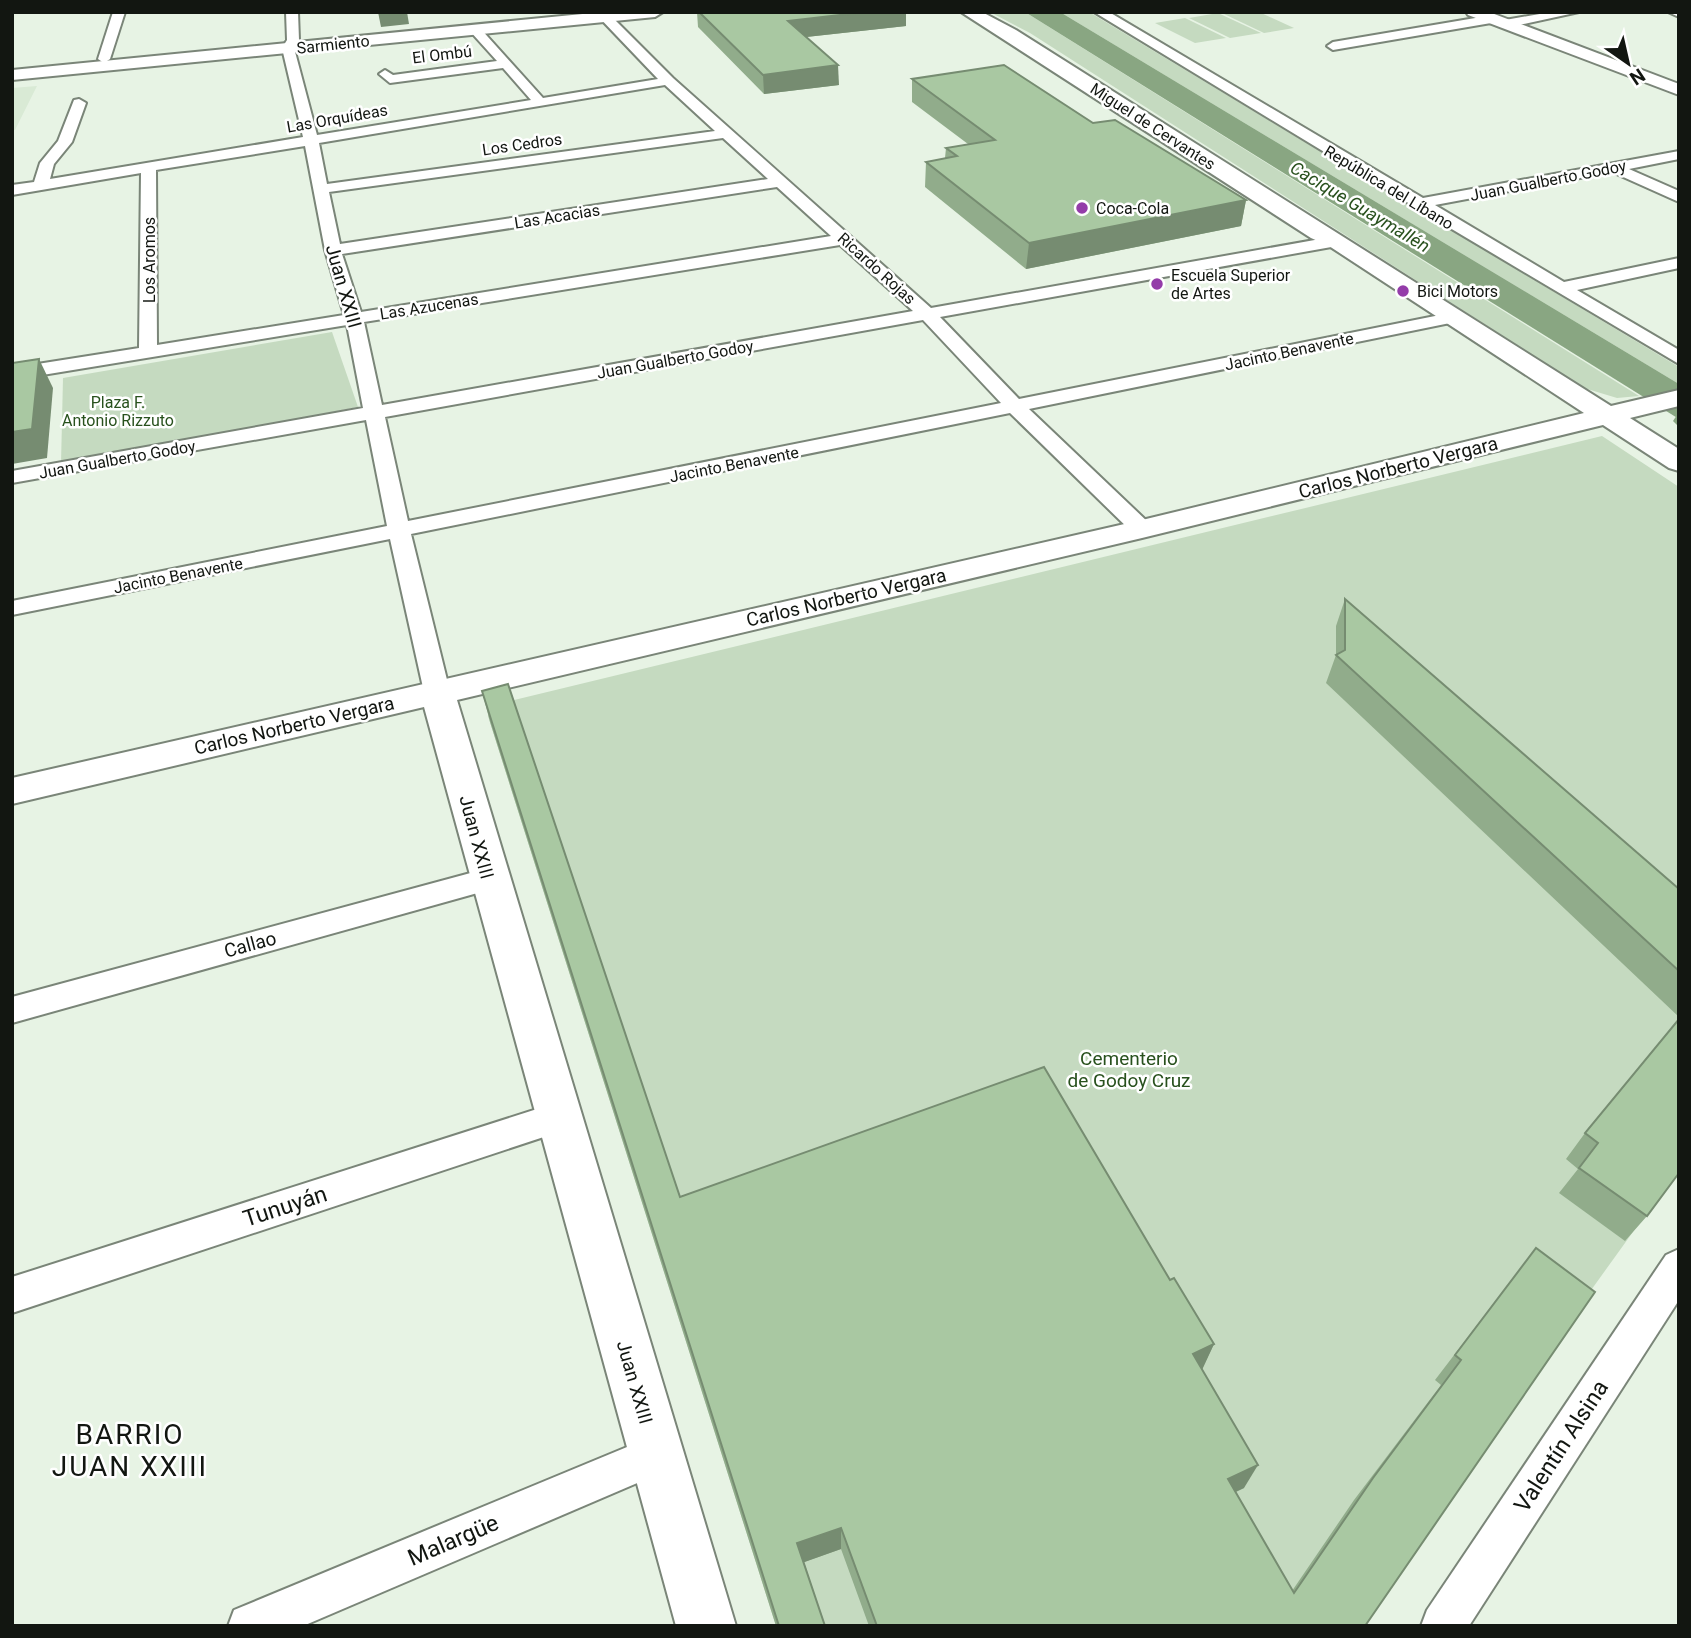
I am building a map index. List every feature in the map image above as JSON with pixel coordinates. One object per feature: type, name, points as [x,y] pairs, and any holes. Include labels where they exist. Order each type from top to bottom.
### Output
[{"type":"main road","name":"Sarmiento","points":[[12,75],[291,44],[598,14],[655,12]]},
{"type":"main road","name":"Miguel de Cervantes","points":[[970,12],[1010,34],[1319,233],[1337,241],[1679,462]]},
{"type":"main road","name":"Miguel de Cervantes","points":[[981,12],[1011,27],[1330,231],[1337,241]]},
{"type":"main road","points":[[1474,12],[1679,90]]},
{"type":"main road","name":"Sarmiento","points":[[12,68],[475,30],[598,14]]},
{"type":"main road","name":"Carlos Norberto Vergara","points":[[12,790],[1142,529],[1666,401]]},
{"type":"main road","name":"Juan XXIII","points":[[438,692],[489,879],[706,1626]]},
{"type":"street","points":[[104,59],[119,12]]},
{"type":"street","name":"Juan XXIII","points":[[292,12],[291,44],[333,250],[354,318],[399,531],[438,692]]},
{"type":"street","name":"República del Líbano","points":[[1100,12],[1417,204],[1679,358]]},
{"type":"street","points":[[1333,46],[1573,12]]},
{"type":"street","name":"Ricardo Rojas","points":[[598,14],[667,80],[926,313],[1016,407],[1142,529]]},
{"type":"street","points":[[475,30],[540,102]]},
{"type":"street","name":"El Ombú","points":[[385,74],[390,79],[507,64]]},
{"type":"street","name":"Las Orquídeas","points":[[12,190],[667,80]]},
{"type":"street","points":[[40,186],[47,163],[65,142],[79,103]]},
{"type":"street","name":"Los Cedros","points":[[321,189],[728,133]]},
{"type":"street","name":"Juan Gualberto Godoy","points":[[1417,204],[1679,155]]},
{"type":"street","name":"Los Aromos","points":[[148,352],[149,167]]},
{"type":"street","points":[[1615,168],[1679,197]]},
{"type":"street","name":"Las Acacias","points":[[333,250],[781,182]]},
{"type":"street","name":"Las Azucenas","points":[[12,374],[846,239]]},
{"type":"street","name":"Juan Gualberto Godoy","points":[[12,477],[1337,241]]},
{"type":"street","points":[[1560,288],[1679,263]]},
{"type":"street","name":"Jacinto Benavente","points":[[12,608],[1455,317]]},
{"type":"street","name":"Callao","points":[[12,1010],[489,879]]},
{"type":"street","name":"Tunuyán","points":[[12,1296],[559,1117]]},
{"type":"street","name":"Valentín Alsina","points":[[1443,1626],[1679,1267]]},
{"type":"street","name":"Malargüe","points":[[250,1626],[656,1455]]},
{"type":"shaded area","points":[[37,86],[15,130],[12,130],[12,88]]},
{"type":"green space","points":[[990,12],[1025,12],[1639,396],[1617,398],[1584,388],[1030,33]]},
{"type":"green space","points":[[1060,12],[1089,12],[1679,367],[1679,384]]},
{"type":"green space","points":[[1259,12],[1294,28],[1264,33],[1222,13]]},
{"type":"green space","points":[[1218,13],[1261,33],[1230,38],[1189,18]]},
{"type":"green space","points":[[1185,18],[1226,38],[1195,43],[1155,23]]},
{"type":"green space","name":"Plaza F. Antonio Rizzuto","points":[[332,332],[358,407],[61,464],[63,378]]},
{"type":"green space","name":"Cementerio de Godoy Cruz","points":[[1602,436],[1679,487],[1679,1168],[1571,1318],[1359,1626],[776,1626],[488,716],[498,704]]},
{"type":"water","name":"Cacique Guaymallén","points":[[1025,12],[1060,12],[1679,384],[1679,419]]},
{"type":"building","points":[[699,12],[866,12],[788,21],[838,65],[763,75]]},
{"type":"building","points":[[1004,65],[1093,123],[1115,120],[1246,200],[1029,243],[926,162],[957,156],[946,148],[995,140],[912,79]]},
{"type":"building","points":[[39,359],[32,429],[12,432],[12,363]]},
{"type":"building","points":[[1345,599],[1679,889],[1679,971],[1336,655],[1345,650]]},
{"type":"building","points":[[508,684],[680,1197],[1044,1067],[1170,1280],[1174,1278],[1214,1344],[1193,1354],[1258,1465],[1228,1479],[1294,1593],[1373,1478],[1461,1360],[1455,1355],[1536,1248],[1595,1292],[1365,1626],[877,1626],[841,1528],[797,1543],[825,1626],[779,1626],[482,691]]},
{"type":"building","points":[[1679,1019],[1679,1173],[1647,1216],[1579,1168],[1598,1143],[1585,1133]]},
{"type":"waterway","points":[[1679,416],[1676,421],[1679,425]]},
{"type":"place","name":"Coca-Cola","points":[[1082,208]]},
{"type":"place","name":"Escuela Superior de Artes","points":[[1157,284]]},
{"type":"place","name":"Bici Motors","points":[[1403,291]]},
{"type":"district","name":"BARRIO JUAN XXIII","points":[[130,1450]]}]
